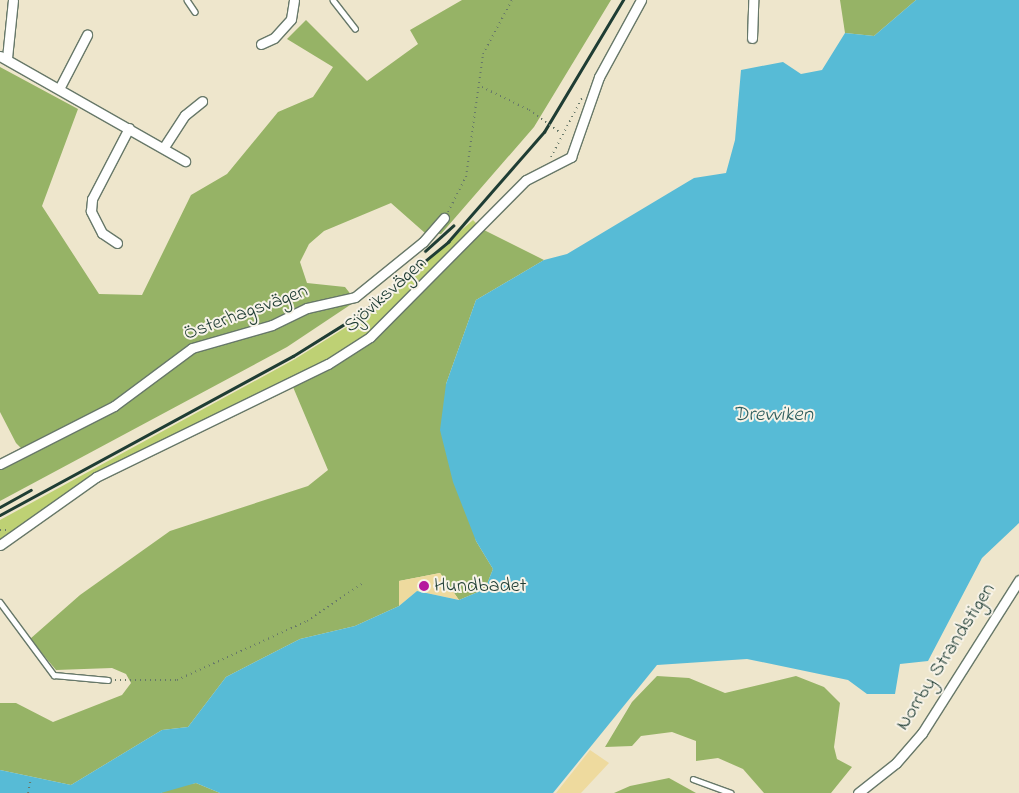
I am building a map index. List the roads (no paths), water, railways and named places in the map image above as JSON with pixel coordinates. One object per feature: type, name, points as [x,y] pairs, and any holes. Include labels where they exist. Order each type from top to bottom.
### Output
[{"type":"street","points":[[13,0],[3,57],[60,87],[164,147],[184,161]]},
{"type":"street","points":[[261,44],[274,38],[291,19],[294,0]]},
{"type":"street","name":"Sjöviksvägen","points":[[0,544],[96,477],[328,364],[370,337],[526,180],[552,170],[572,157],[599,77],[641,0]]},
{"type":"street","points":[[752,38],[753,0]]},
{"type":"street","points":[[60,87],[87,35]]},
{"type":"street","points":[[164,147],[185,114],[202,101]]},
{"type":"street","points":[[117,243],[102,233],[91,205],[129,128]]},
{"type":"street","name":"Österhagsvägen","points":[[0,464],[114,406],[192,348],[272,325],[307,308],[355,297],[423,242],[444,218]]},
{"type":"street","name":"Norrby Strandstigen","points":[[858,793],[896,763],[922,734],[1019,580]]},
{"type":"lane","points":[[187,0],[195,12]]},
{"type":"lane","points":[[333,0],[355,28]]},
{"type":"lane","points":[[0,602],[54,675],[108,680]]},
{"type":"lane","points":[[693,778],[732,793]]},
{"type":"water","name":"Drevviken","points":[[916,0],[1019,0],[1019,523],[982,558],[928,661],[900,664],[895,694],[867,694],[848,680],[747,659],[657,665],[553,793],[220,793],[196,783],[161,793],[0,793],[0,770],[71,785],[162,730],[188,727],[226,677],[300,639],[355,626],[399,606],[417,591],[459,600],[485,589],[493,569],[476,541],[453,482],[440,430],[446,384],[476,300],[544,260],[567,254],[694,178],[726,173],[735,140],[741,70],[783,62],[801,74],[822,70],[845,33],[874,36]]},
{"type":"railway","points":[[0,515],[293,356],[362,313],[448,242],[544,132],[623,0]]},
{"type":"railway","points":[[425,251],[453,226]]},
{"type":"railway","points":[[0,507],[31,490]]},
{"type":"place","name":"Hundbadet","points":[[424,586]]}]
